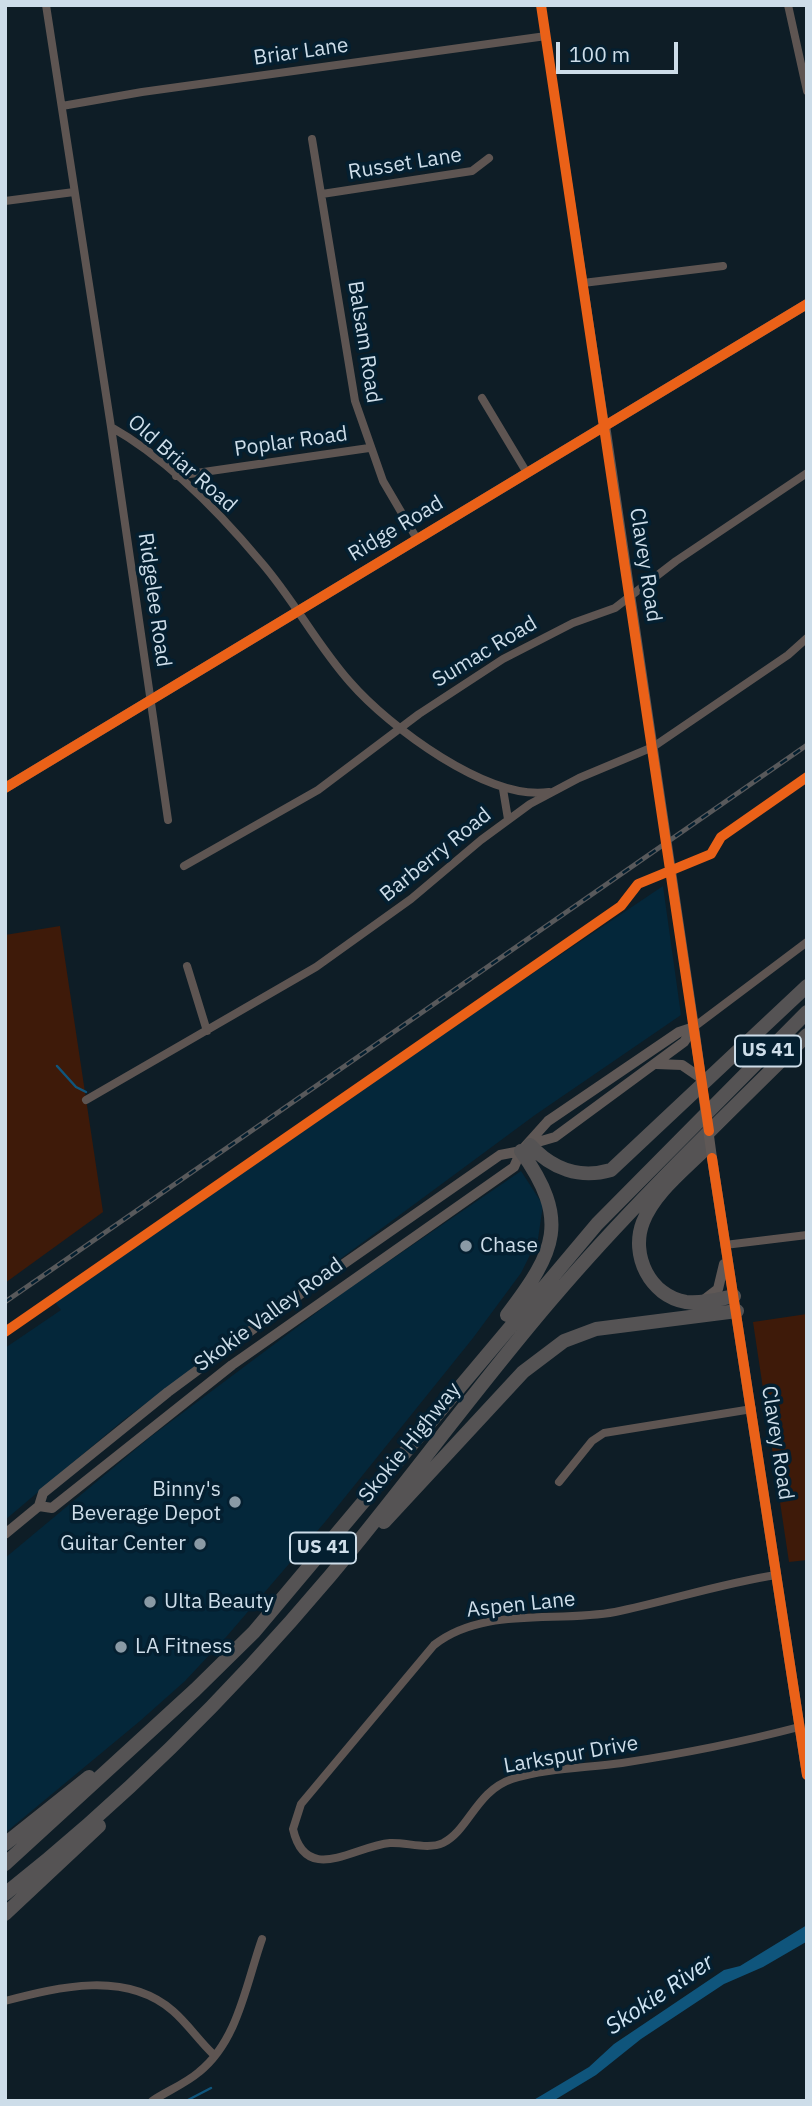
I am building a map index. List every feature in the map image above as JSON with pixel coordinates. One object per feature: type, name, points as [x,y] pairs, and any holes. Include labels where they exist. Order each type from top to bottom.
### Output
[{"type":"highway","points":[[526,1148],[571,1173],[584,1175],[611,1170],[807,986]]},
{"type":"highway","name":"Skokie Highway","points":[[5,1864],[195,1690],[254,1632],[445,1401],[597,1224],[807,1012]]},
{"type":"highway","points":[[736,1304],[696,1303],[673,1298],[650,1280],[639,1255],[642,1223],[659,1195],[757,1096],[807,1037]]},
{"type":"highway","name":"Skokie Highway","points":[[5,1894],[145,1775],[238,1679],[329,1577],[600,1244],[680,1160],[807,1037]]},
{"type":"highway","points":[[445,1401],[533,1280],[547,1248],[552,1222],[550,1199],[526,1148]]},
{"type":"highway","points":[[329,1577],[376,1531],[523,1372],[556,1346],[596,1329],[736,1304]]},
{"type":"highway","points":[[5,1844],[195,1690]]},
{"type":"highway","points":[[5,1914],[117,1809],[145,1775]]},
{"type":"main road","name":"Skokie Valley Road","points":[[5,1534],[39,1506],[43,1493],[223,1351],[499,1156],[555,1137],[684,1042],[694,1027]]},
{"type":"main road","name":"Skokie Valley Road","points":[[39,1506],[52,1508],[178,1405],[232,1365],[514,1167],[548,1121],[679,1032],[694,1027]]},
{"type":"main road","name":"Clavey Road","points":[[694,1027],[807,1775]]},
{"type":"main road","points":[[652,1065],[682,1065],[701,1078]]},
{"type":"main road","points":[[696,1303],[718,1289],[723,1275],[726,1246]]},
{"type":"main road","points":[[223,1351],[232,1365]]},
{"type":"main road","points":[[168,1392],[178,1405]]},
{"type":"street","name":"Old Briar Road","points":[[46,5],[111,427],[176,477],[240,538],[299,610],[349,682],[401,728],[444,758],[503,789],[535,794],[549,792]]},
{"type":"street","name":"Clavey Road","points":[[541,5],[694,1027]]},
{"type":"street","points":[[788,5],[807,91]]},
{"type":"street","name":"Briar Lane","points":[[62,106],[142,92],[546,36]]},
{"type":"street","name":"Balsam Road","points":[[312,139],[352,388],[369,448],[383,481],[417,539]]},
{"type":"street","name":"Russet Lane","points":[[321,194],[472,172],[489,158]]},
{"type":"street","points":[[5,201],[74,192]]},
{"type":"street","points":[[583,283],[723,266]]},
{"type":"street","name":"Ridge Road","points":[[5,788],[807,304]]},
{"type":"street","points":[[482,398],[527,473]]},
{"type":"street","name":"Ridgelee Road","points":[[111,427],[168,820]]},
{"type":"street","name":"Poplar Road","points":[[176,477],[369,448]]},
{"type":"street","name":"Sumac Road","points":[[184,866],[318,790],[401,728],[503,659],[573,623],[615,608],[676,561],[807,473]]},
{"type":"street","name":"Barberry Road","points":[[86,1100],[289,984],[377,925],[508,819],[549,792],[653,747],[788,655],[807,638]]},
{"type":"street","points":[[503,789],[508,819]]},
{"type":"street","name":"Skokie Valley Road","points":[[694,1027],[807,942]]},
{"type":"street","points":[[187,966],[207,1031]]},
{"type":"street","points":[[726,1246],[807,1235]]},
{"type":"street","points":[[559,1482],[592,1441],[604,1433],[752,1409]]},
{"type":"street","name":"Aspen Lane","points":[[332,1859],[316,1859],[300,1849],[292,1829],[296,1812],[410,1673],[444,1637],[474,1624],[594,1615],[777,1576]]},
{"type":"street","name":"Larkspur Drive","points":[[332,1859],[389,1843],[442,1843],[492,1789],[513,1779],[648,1759],[799,1727]]},
{"type":"street","points":[[152,2101],[198,2074],[214,2055],[235,2021],[262,1939]]},
{"type":"street","points":[[5,2001],[66,1985],[86,1984],[146,1994],[172,2010],[214,2055]]},
{"type":"shaded area","points":[[663,886],[681,1015],[535,1115],[121,1422],[5,1520],[5,1348],[61,1310],[54,1301],[295,1133]]},
{"type":"shaded area","points":[[60,926],[103,1212],[5,1283],[5,935]]},
{"type":"shaded area","points":[[521,1171],[543,1205],[538,1239],[521,1273],[473,1338],[325,1522],[185,1681],[5,1833],[5,1558],[149,1438],[348,1289]]},
{"type":"shaded area","points":[[807,1314],[807,1560],[789,1562],[753,1322]]},
{"type":"water","points":[[807,1925],[806,1942],[763,1967],[724,1984],[641,2039],[596,2075],[553,2101],[532,2101],[589,2067],[614,2044],[724,1970],[740,1966]]},
{"type":"waterway","points":[[57,1066],[76,1087],[86,1092]]},
{"type":"waterway","points":[[186,2101],[211,2088]]},
{"type":"railway","points":[[5,1302],[807,745]]},
{"type":"cycle path","points":[[541,5],[709,1131]]},
{"type":"cycle path","points":[[5,788],[807,304]]},
{"type":"cycle path","points":[[5,1332],[621,906],[638,884],[711,854],[721,837],[807,777]]},
{"type":"cycle path","points":[[712,1158],[807,1775]]},
{"type":"place","name":"Chase","points":[[466,1246]]},
{"type":"place","name":"Binny's Beverage Depot","points":[[235,1502]]},
{"type":"place","name":"Guitar Center","points":[[200,1544]]},
{"type":"place","name":"Ulta Beauty","points":[[150,1602]]},
{"type":"place","name":"LA Fitness","points":[[121,1647]]},
{"type":"water label","name":"Skokie River","points":[[660,1995]]}]
